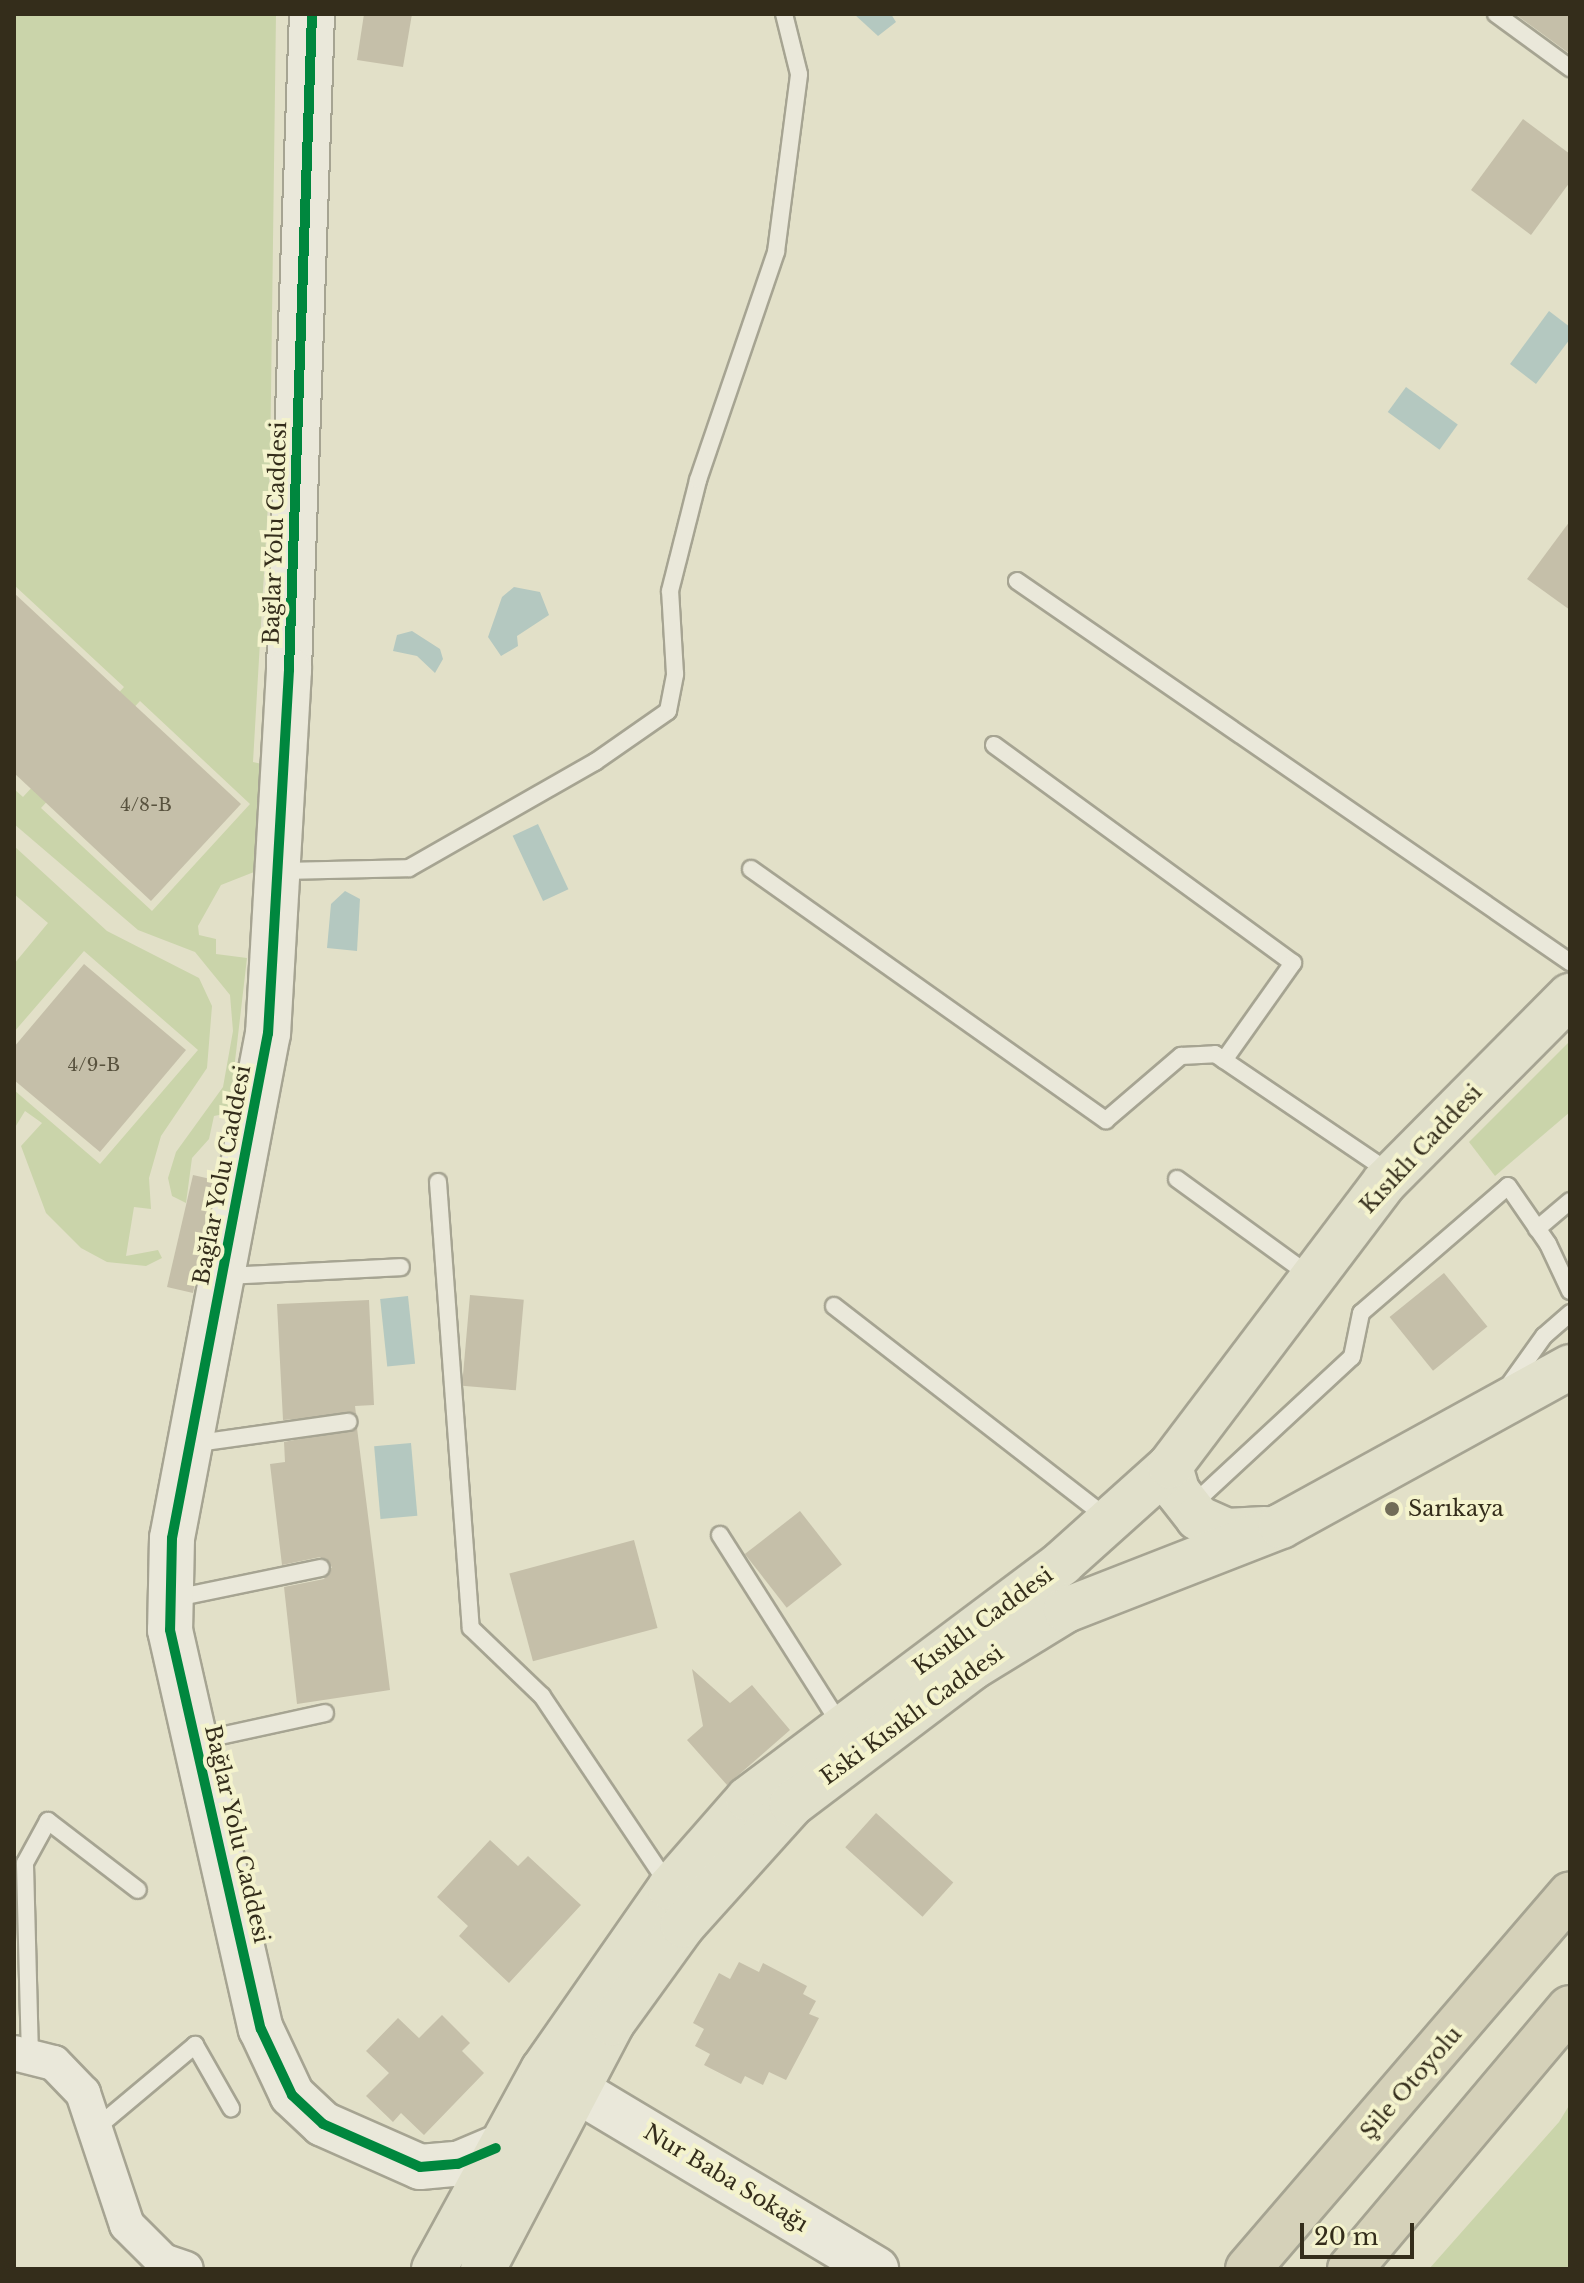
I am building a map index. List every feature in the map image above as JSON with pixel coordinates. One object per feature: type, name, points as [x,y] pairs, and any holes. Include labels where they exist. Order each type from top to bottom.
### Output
[{"type":"highway","name":"Şile Otoyolu","points":[[1248,2269],[1570,1895]]},
{"type":"highway","points":[[1350,2269],[1570,2008]]},
{"type":"main road","name":"Kısıklı Caddesi","points":[[483,2269],[560,2079],[670,1888],[748,1799],[841,1726],[1062,1563],[1170,1466],[1309,1275],[1392,1174],[1570,996]]},
{"type":"main road","name":"Eski Kısıklı Caddesi","points":[[560,2079],[612,2023],[683,1925],[792,1804],[973,1667],[1066,1610],[1274,1528],[1570,1367]]},
{"type":"main road","points":[[1170,1466],[1190,1508],[1227,1531],[1274,1528]]},
{"type":"main road","name":"Kısıklı Caddesi","points":[[434,2269],[496,2148],[560,2079]]},
{"type":"street","name":"Bağlar Yolu Caddesi","points":[[312,14],[278,871],[260,1095],[172,1538],[170,1630],[261,2029],[292,2095],[323,2124],[420,2167],[458,2164],[496,2148]]},
{"type":"street","points":[[22,2054],[54,2063],[83,2093],[127,2225],[163,2261],[186,2269]]},
{"type":"street","name":"Nur Baba Sokağı","points":[[560,2079],[876,2269]]},
{"type":"lane","points":[[278,871],[409,868],[595,762],[668,711],[675,674],[670,591],[698,480],[779,237],[799,74],[784,14]]},
{"type":"lane","points":[[1496,14],[1570,68]]},
{"type":"lane","points":[[1017,581],[1570,962]]},
{"type":"lane","points":[[994,745],[1293,963],[1224,1060]]},
{"type":"lane","points":[[751,869],[1106,1120],[1181,1056],[1215,1054],[1392,1174]]},
{"type":"lane","points":[[1177,1179],[1309,1275]]},
{"type":"lane","points":[[438,1182],[471,1628],[542,1696],[670,1888]]},
{"type":"lane","points":[[1190,1508],[1352,1357],[1361,1313],[1508,1186],[1537,1229],[1570,1291]]},
{"type":"lane","points":[[1537,1229],[1570,1201]]},
{"type":"lane","points":[[223,1276],[401,1267]]},
{"type":"lane","points":[[834,1306],[1110,1520]]},
{"type":"lane","points":[[1495,1406],[1544,1336],[1570,1313]]},
{"type":"lane","points":[[189,1444],[348,1422]]},
{"type":"lane","points":[[720,1535],[841,1726]]},
{"type":"lane","points":[[170,1600],[321,1568]]},
{"type":"lane","points":[[196,1741],[325,1713]]},
{"type":"lane","points":[[22,2054],[25,1863],[48,1821],[138,1890]]},
{"type":"lane","points":[[94,2130],[195,2045],[231,2108]]},
{"type":"green space","points":[[14,14],[276,14],[270,470],[253,762],[262,764],[254,872],[221,885],[198,926],[199,935],[216,939],[216,954],[247,958],[229,1113],[214,1116],[209,1139],[192,1158],[186,1203],[172,1196],[168,1178],[176,1152],[223,1087],[233,1031],[230,995],[195,952],[138,930],[14,824],[14,789],[23,797],[124,687],[14,585]],"holes":[[[140,701],[250,804],[152,911],[41,808]]]},
{"type":"green space","points":[[14,846],[107,931],[199,978],[212,1006],[207,1068],[161,1136],[149,1178],[151,1209],[134,1207],[126,1256],[158,1250],[162,1258],[146,1266],[107,1262],[81,1248],[46,1213],[21,1146],[42,1123],[25,1111],[14,1129],[14,1090],[100,1164],[198,1050],[84,951],[14,1032],[14,964],[48,923],[14,894]]},
{"type":"green space","points":[[1570,1041],[1570,1112],[1495,1176],[1469,1142]]},
{"type":"green space","points":[[1570,2104],[1570,2269],[1429,2269],[1559,2122]]},
{"type":"shaded area","points":[[854,14],[891,14],[896,22],[878,36]]},
{"type":"shaded area","points":[[1549,311],[1570,327],[1570,339],[1536,384],[1510,364]]},
{"type":"shaded area","points":[[1406,387],[1458,425],[1440,450],[1388,412]]},
{"type":"shaded area","points":[[514,587],[540,592],[549,615],[517,636],[518,646],[501,656],[488,637],[502,597]]},
{"type":"shaded area","points":[[412,631],[440,649],[443,659],[435,673],[417,656],[393,651],[397,635]]},
{"type":"shaded area","points":[[538,824],[568,889],[543,901],[513,836]]},
{"type":"shaded area","points":[[345,891],[360,899],[357,951],[327,948],[331,904]]},
{"type":"shaded area","points":[[408,1296],[415,1364],[387,1367],[380,1299]]},
{"type":"shaded area","points":[[411,1443],[417,1516],[381,1519],[374,1446]]},
{"type":"building","points":[[364,14],[412,14],[403,67],[357,60]]},
{"type":"building","points":[[1515,14],[1570,14],[1570,54]]},
{"type":"building","points":[[1523,119],[1570,154],[1570,182],[1531,235],[1471,190]]},
{"type":"building","points":[[1570,521],[1570,610],[1527,579]]},
{"type":"building","points":[[14,593],[241,804],[151,901],[14,773]]},
{"type":"building","points":[[84,964],[186,1050],[100,1152],[14,1080],[14,1047]]},
{"type":"building","points":[[193,1175],[215,1180],[193,1293],[167,1287]]},
{"type":"building","points":[[1444,1273],[1487,1327],[1433,1371],[1390,1317]]},
{"type":"building","points":[[470,1295],[524,1300],[516,1390],[462,1386]]},
{"type":"building","points":[[369,1300],[374,1405],[355,1406],[356,1414],[283,1420],[277,1304]]},
{"type":"building","points":[[357,1428],[390,1690],[297,1704],[284,1587],[324,1579],[332,1567],[320,1557],[282,1565],[270,1464],[285,1462],[284,1442]]},
{"type":"building","points":[[800,1511],[842,1565],[787,1608],[745,1554]]},
{"type":"building","points":[[634,1540],[658,1628],[533,1661],[509,1573]]},
{"type":"building","points":[[692,1669],[730,1703],[752,1685],[790,1730],[727,1785],[687,1740],[703,1726]]},
{"type":"building","points":[[876,1813],[953,1883],[923,1917],[845,1847]]},
{"type":"building","points":[[490,1840],[518,1866],[528,1856],[581,1905],[509,1983],[459,1936],[468,1926],[437,1897]]},
{"type":"building","points":[[739,1962],[759,1972],[763,1963],[807,1986],[803,1994],[816,2001],[809,2014],[819,2018],[786,2080],[769,2072],[763,2085],[745,2076],[741,2084],[704,2065],[710,2054],[695,2046],[704,2029],[693,2023],[719,1973],[730,1979]]},
{"type":"building","points":[[442,2015],[470,2043],[462,2051],[484,2073],[424,2135],[401,2113],[393,2122],[366,2096],[389,2073],[366,2051],[398,2018],[419,2038]]},
{"type":"cycle path","points":[[312,14],[289,670],[268,1033],[172,1538],[170,1630],[261,2029],[292,2095],[323,2124],[420,2167],[458,2164],[496,2148]]},
{"type":"place","name":"Sarıkaya","points":[[1392,1509]]}]
